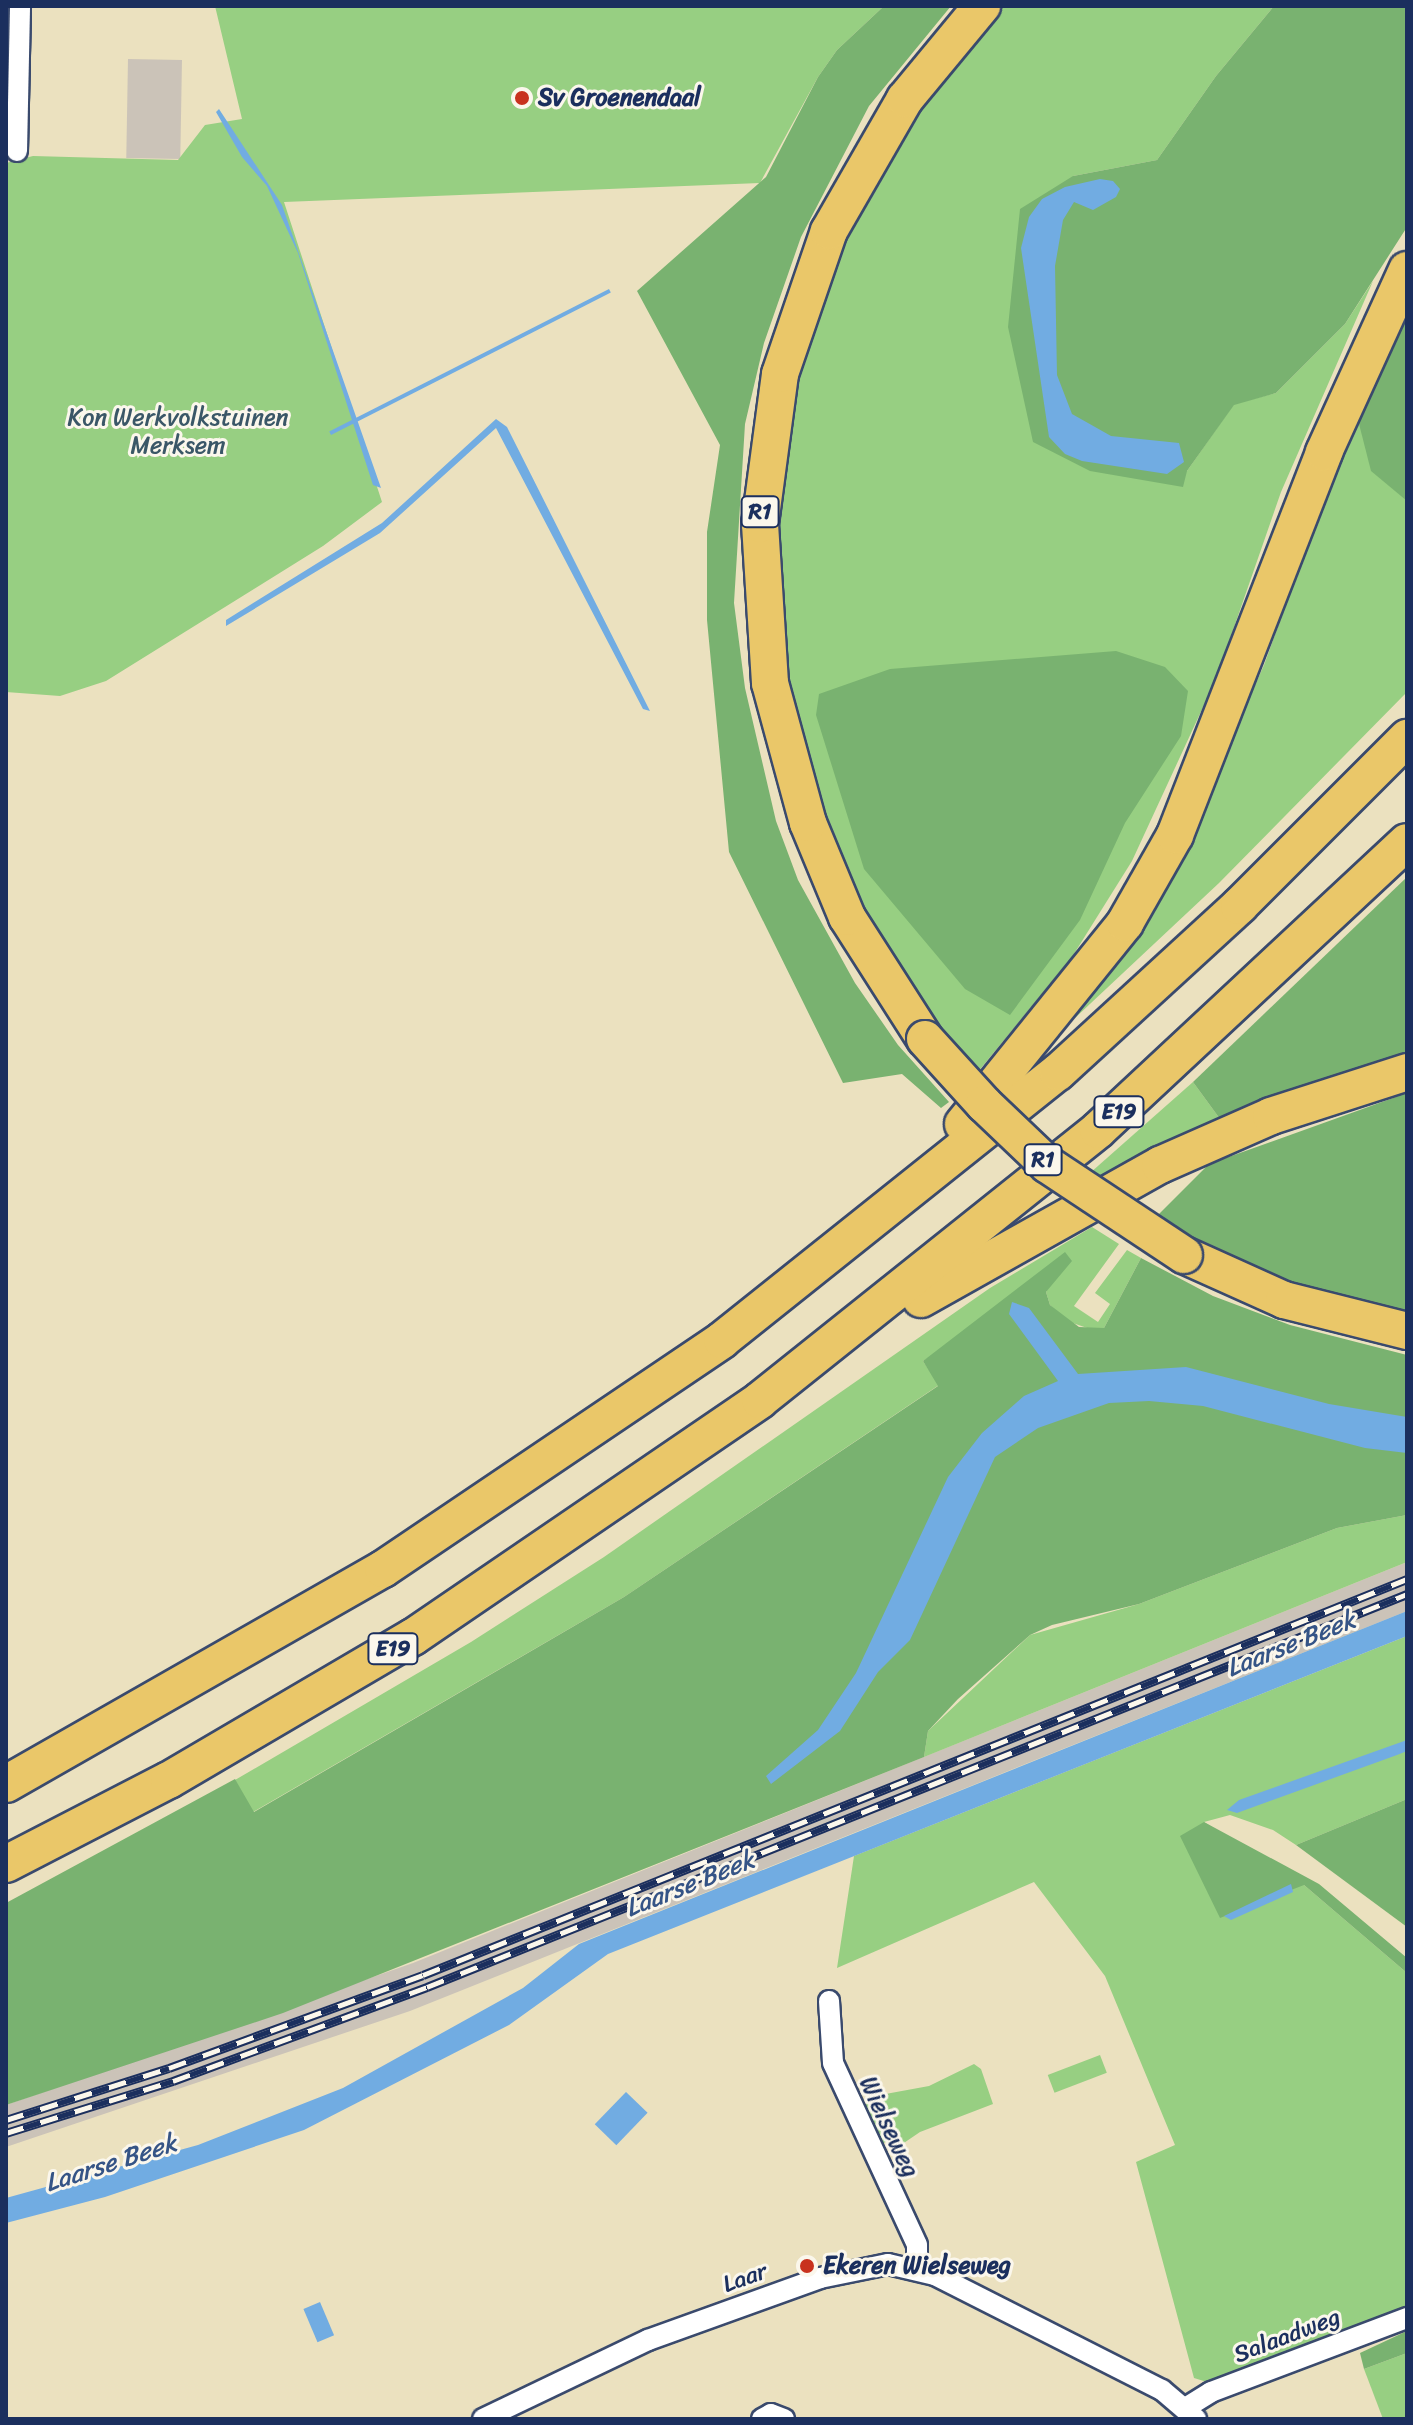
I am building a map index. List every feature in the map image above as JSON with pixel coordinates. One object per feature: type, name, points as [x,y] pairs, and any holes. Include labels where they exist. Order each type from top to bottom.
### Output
[{"type":"highway","name":"R1","points":[[982,6],[934,61],[878,138],[823,243],[780,374],[760,524],[770,683],[803,809],[847,917],[925,1039],[984,1104],[1048,1165],[1184,1255],[1284,1300],[1407,1331]]},
{"type":"highway","points":[[895,1205],[1125,923],[1175,835],[1329,440],[1407,270]]},
{"type":"highway","points":[[6,1784],[265,1641],[481,1507],[722,1340],[895,1205],[1082,1049],[1239,906],[1407,738]]},
{"type":"highway","name":"E19","points":[[6,1864],[169,1780],[413,1637],[646,1483],[812,1362],[1120,1111],[1407,842]]},
{"type":"highway","name":"E19","points":[[812,1362],[1160,1165],[1271,1116],[1407,1072]]},
{"type":"street","points":[[17,151],[20,6]]},
{"type":"street","name":"Wielseweg","points":[[829,2001],[833,2063],[917,2245],[917,2270]]},
{"type":"street","name":"Laar","points":[[483,2419],[595,2362],[820,2278],[888,2264],[917,2270],[1192,2413]]},
{"type":"street","name":"Salaadweg","points":[[1192,2413],[1211,2392],[1407,2318]]},
{"type":"street","points":[[762,2419],[771,2414],[784,2419]]},
{"type":"shaded area","points":[[128,59],[182,60],[180,159],[126,158]]},
{"type":"shaded area","points":[[1407,1562],[1407,1611],[410,2011],[6,2147],[6,2105],[413,1963]]},
{"type":"green space","name":"Kon Werkvolkstuinen Merksem","points":[[215,6],[884,6],[837,50],[818,77],[760,183],[284,202],[382,502],[323,546],[106,681],[60,696],[6,692],[6,163],[33,156],[178,160],[205,125],[242,119]]},
{"type":"green space","points":[[884,6],[951,6],[869,106],[801,237],[764,343],[745,424],[734,603],[745,688],[776,821],[798,880],[855,983],[898,1045],[949,1102],[941,1108],[902,1074],[843,1083],[729,852],[707,620],[707,532],[720,445],[637,291],[766,177],[818,77],[837,50]]},
{"type":"green space","points":[[1002,6],[1274,6],[1216,76],[1157,160],[1073,176],[1187,471],[1234,404],[1276,393],[1345,324],[1373,281],[1281,492],[1216,679],[1132,861],[1072,957],[977,1073],[890,968],[834,859],[782,672],[777,609],[779,432],[840,237],[884,152]]},
{"type":"green space","points":[[1274,6],[1407,6],[1407,227],[1345,324],[1276,393],[1234,405],[1187,471],[1183,487],[1090,471],[1033,442],[1008,327],[1020,209],[1073,176],[1157,160],[1216,76]]},
{"type":"green space","points":[[1407,310],[1407,501],[1371,471],[1356,412]]},
{"type":"green space","points":[[1356,412],[1407,501],[1407,692],[1219,883],[1075,1018],[1131,935],[1214,777],[1264,665]]},
{"type":"green space","points":[[1116,651],[1165,667],[1188,691],[1181,736],[1125,823],[1080,920],[1010,1015],[965,989],[864,869],[816,715],[819,694],[890,669]]},
{"type":"green space","points":[[1407,877],[1407,1055],[1220,1119],[1193,1082]]},
{"type":"green space","points":[[1193,1082],[1220,1119],[1100,1180],[1090,1173]]},
{"type":"green space","points":[[1407,1093],[1407,1316],[1319,1296],[1193,1244],[1195,1238],[1156,1217],[1209,1164]]},
{"type":"green space","points":[[1092,1227],[1119,1244],[1074,1306],[1098,1322],[1110,1304],[1095,1293],[1127,1250],[1141,1258],[1104,1328],[1093,1330],[1067,1321],[1050,1305],[1046,1292],[1052,1281],[923,1361],[939,1385],[624,1597],[253,1812],[235,1780],[471,1642],[604,1557],[990,1288]]},
{"type":"green space","points":[[1065,1252],[1072,1261],[1046,1292],[1050,1305],[1079,1327],[1104,1328],[1141,1258],[1213,1296],[1290,1325],[1407,1355],[1407,1515],[1337,1528],[1139,1604],[1052,1625],[1030,1635],[958,1699],[928,1731],[924,1757],[283,2013],[6,2105],[6,1903],[235,1779],[254,1812],[624,1597],[938,1386],[923,1361]]},
{"type":"green space","points":[[1407,1515],[1407,1562],[924,1757],[928,1731],[1030,1635],[1139,1604],[1337,1528]]},
{"type":"green space","points":[[1407,1636],[1407,1799],[1296,1845],[1273,1830],[1230,1815],[1204,1822],[1304,1885],[1407,1973],[1407,2311],[1207,2382],[1194,2378],[1136,2162],[1175,2145],[1105,1976],[1034,1882],[837,1968],[854,1856]]},
{"type":"green space","points":[[1407,1799],[1407,1927],[1296,1845]]},
{"type":"green space","points":[[1204,1822],[1319,1884],[1407,1958],[1407,1973],[1304,1885],[1220,1918],[1180,1836]]},
{"type":"green space","points":[[1100,2055],[1107,2073],[1055,2093],[1048,2075]]},
{"type":"green space","points":[[974,2064],[981,2069],[993,2104],[920,2132],[895,2149],[889,2139],[875,2150],[863,2106],[880,2095],[929,2086]]},
{"type":"green space","points":[[1407,2331],[1407,2353],[1364,2369],[1360,2353]]},
{"type":"green space","points":[[1407,2353],[1407,2419],[1383,2419],[1364,2369]]},
{"type":"water","points":[[219,109],[282,205],[381,488],[373,485],[298,253],[267,186],[242,157],[216,112]]},
{"type":"water","points":[[1100,179],[1113,181],[1120,189],[1116,197],[1093,210],[1074,202],[1063,220],[1055,266],[1057,375],[1072,414],[1111,436],[1179,443],[1184,462],[1167,474],[1082,461],[1065,454],[1049,437],[1021,248],[1029,217],[1042,199],[1065,187]]},
{"type":"water","points":[[609,289],[611,293],[331,435],[329,432]]},
{"type":"water","points":[[496,419],[507,427],[650,711],[643,709],[496,428],[380,533],[226,626],[226,620],[382,523]]},
{"type":"water","points":[[1012,1302],[1029,1308],[1078,1374],[1186,1367],[1329,1404],[1407,1417],[1407,1453],[1365,1448],[1203,1406],[1149,1401],[1109,1403],[1038,1428],[995,1457],[910,1640],[878,1672],[840,1731],[771,1784],[766,1776],[818,1730],[856,1673],[948,1477],[982,1433],[1024,1396],[1058,1381],[1009,1314]]},
{"type":"water","points":[[1407,1611],[1407,1636],[608,1954],[509,2025],[304,2130],[105,2197],[6,2223],[6,2198],[198,2145],[343,2088],[523,1988],[579,1944]]},
{"type":"water","points":[[1407,1740],[1407,1751],[1397,1755],[1237,1813],[1227,1810],[1239,1800]]},
{"type":"water","points":[[1291,1884],[1293,1892],[1231,1920],[1224,1916]]},
{"type":"water","points":[[626,2092],[648,2113],[616,2145],[595,2124]]},
{"type":"water","points":[[320,2302],[334,2335],[317,2342],[303,2309]]},
{"type":"railway","points":[[6,2120],[169,2068],[423,1975],[1407,1579]]},
{"type":"railway","points":[[6,2133],[173,2081],[427,1987],[1407,1594]]},
{"type":"place","name":"Sv Groenendaal","points":[[522,98]]},
{"type":"place","name":"Ekeren Wielseweg","points":[[807,2266]]},
{"type":"water label","name":"Laarse Beek","points":[[1291,1644]]},
{"type":"water label","name":"Laarse Beek","points":[[690,1884]]},
{"type":"water label","name":"Laarse Beek","points":[[111,2163]]}]
